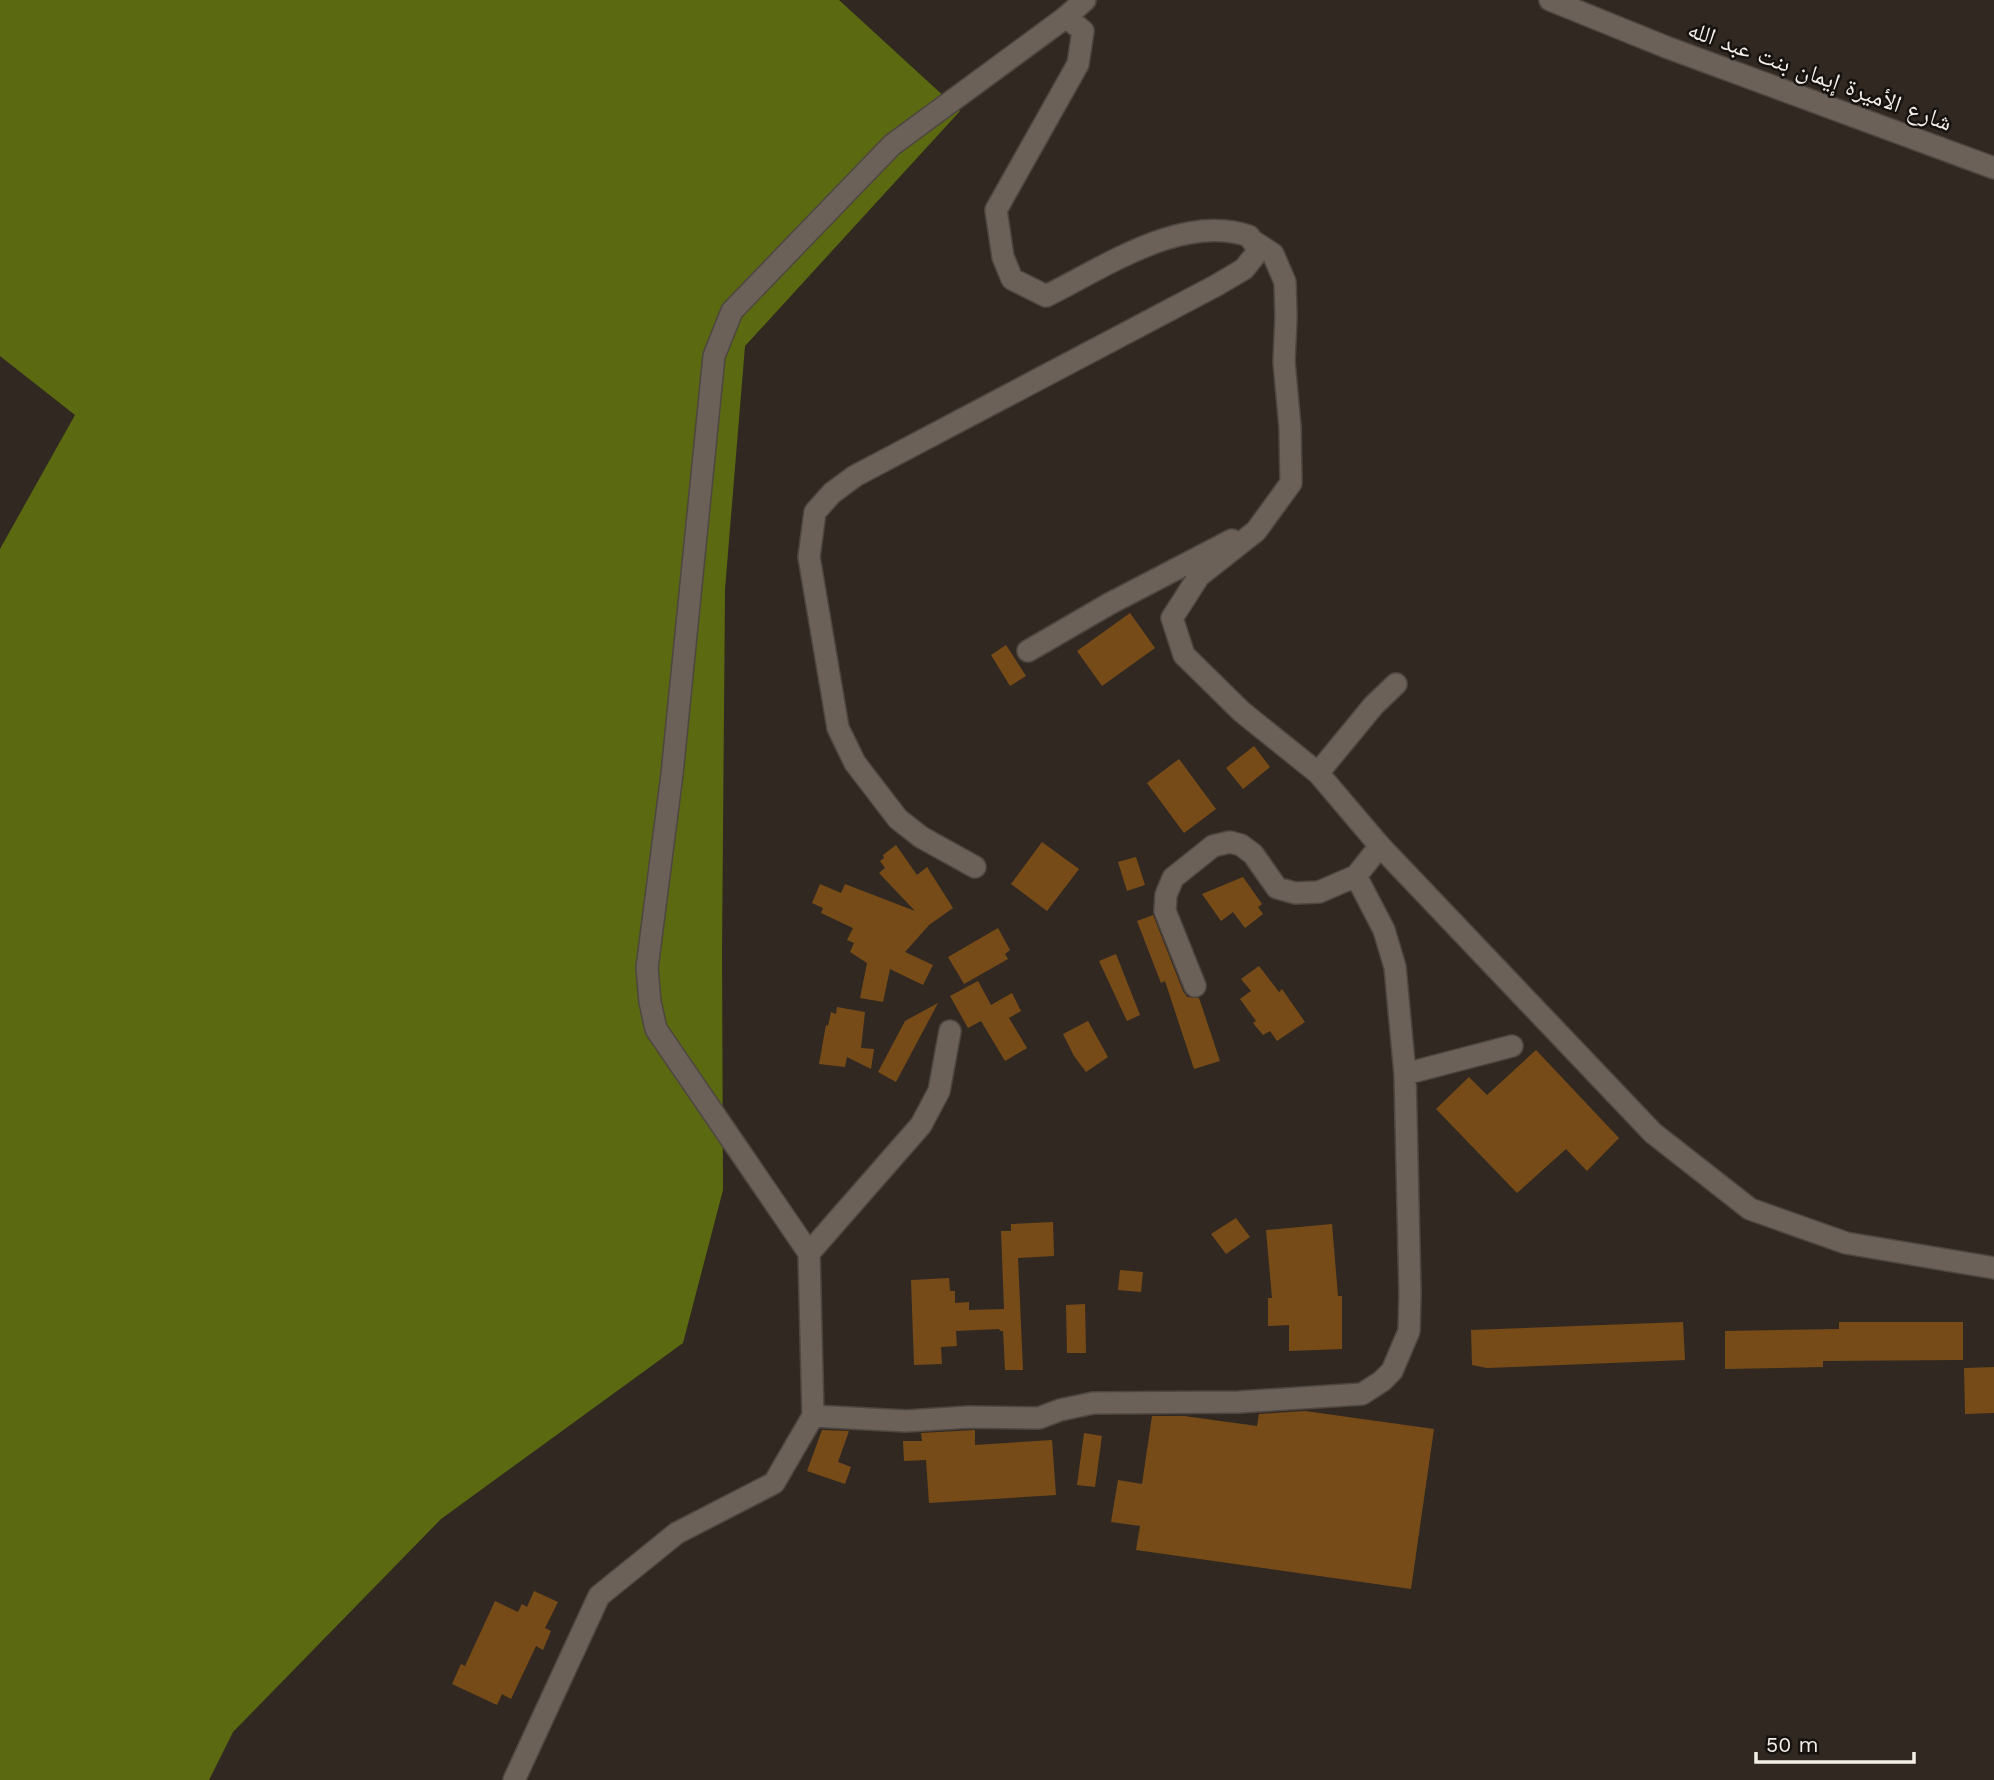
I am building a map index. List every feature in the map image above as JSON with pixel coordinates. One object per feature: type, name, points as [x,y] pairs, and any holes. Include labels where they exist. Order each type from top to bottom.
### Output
[{"type":"street","points":[[514,1780],[600,1596],[677,1533],[774,1483],[813,1416],[809,1253],[656,1029],[650,1002],[647,968],[673,774],[714,356],[732,310],[892,145],[1066,17],[1085,0]]},
{"type":"street","name":"شارع الأميرة إيمان بنت عبد الله","points":[[1549,0],[1665,47],[1994,168]]},
{"type":"street","points":[[975,867],[921,837],[898,819],[855,763],[838,728],[809,557],[815,512],[832,493],[855,476],[1235,275],[1244,269],[1256,254],[1256,246],[1250,236],[1223,230],[1202,230],[1163,238],[1046,296],[1012,278],[1003,257],[996,210],[1078,64],[1083,31],[1066,17]]},
{"type":"street","points":[[1253,242],[1273,254],[1285,282],[1283,362],[1290,427],[1291,483],[1256,531],[1199,576],[1172,618],[1184,655],[1242,712],[1318,773],[1380,846],[1653,1133],[1750,1209],[1846,1243],[1994,1268]]},
{"type":"street","points":[[1028,650],[1220,544],[1256,531]]},
{"type":"street","points":[[1318,773],[1374,705],[1396,684]]},
{"type":"street","points":[[1195,986],[1165,911],[1166,895],[1173,878],[1213,846],[1230,842],[1241,845],[1253,854],[1277,888],[1295,893],[1319,892],[1356,876],[1380,846]]},
{"type":"street","points":[[813,1416],[864,1417],[906,1422],[969,1417],[1039,1418],[1059,1410],[1093,1403],[1239,1402],[1362,1394],[1373,1389],[1392,1371],[1409,1332],[1405,1074],[1395,967],[1384,930],[1356,876]]},
{"type":"street","points":[[809,1253],[921,1125],[939,1091],[950,1031]]},
{"type":"street","points":[[1405,1074],[1512,1046]]},
{"type":"green space","points":[[0,0],[839,0],[960,111],[745,346],[725,589],[723,1190],[683,1343],[441,1519],[233,1732],[209,1780],[0,1780],[0,549],[75,415],[0,356]]},
{"type":"building","points":[[1130,613],[1155,648],[1102,686],[1077,651]]},
{"type":"building","points":[[1006,645],[1026,676],[1010,686],[991,655]]},
{"type":"building","points":[[1254,746],[1270,767],[1243,789],[1226,768]]},
{"type":"building","points":[[1179,759],[1216,809],[1184,833],[1147,783]]},
{"type":"building","points":[[1042,842],[1079,869],[1047,911],[1011,884]]},
{"type":"building","points":[[896,845],[917,875],[927,867],[953,908],[929,925],[905,952],[933,965],[923,985],[890,969],[883,1002],[860,998],[867,963],[850,952],[854,943],[847,940],[853,928],[821,913],[823,908],[812,903],[820,884],[841,893],[845,884],[915,911],[879,873],[885,868],[880,861],[884,858],[883,855]]},
{"type":"building","points":[[1136,857],[1145,885],[1127,891],[1118,862]]},
{"type":"building","points":[[1243,877],[1262,904],[1258,907],[1263,914],[1245,928],[1233,912],[1221,921],[1202,894]]},
{"type":"building","points":[[1153,915],[1183,991],[1187,997],[1199,998],[1220,1061],[1194,1069],[1165,981],[1161,983],[1137,921]]},
{"type":"building","points":[[998,928],[1010,950],[1005,954],[1008,959],[964,984],[948,957]]},
{"type":"building","points":[[1116,954],[1140,1015],[1127,1021],[1099,961]]},
{"type":"building","points":[[1259,966],[1279,992],[1282,989],[1305,1022],[1277,1041],[1270,1031],[1263,1035],[1240,999],[1251,991],[1241,979]]},
{"type":"building","points":[[978,981],[991,1005],[1012,993],[1021,1011],[1009,1018],[1027,1048],[1005,1061],[981,1021],[968,1028],[950,996]]},
{"type":"building","points":[[938,1003],[896,1082],[878,1072],[905,1021]]},
{"type":"building","points":[[837,1007],[865,1012],[861,1048],[874,1049],[871,1069],[847,1057],[845,1067],[819,1064],[826,1025],[828,1026],[831,1012],[836,1014]]},
{"type":"building","points":[[1088,1021],[1108,1057],[1086,1072],[1063,1034]]},
{"type":"building","points":[[1536,1050],[1619,1138],[1587,1171],[1566,1149],[1517,1193],[1436,1109],[1469,1077],[1487,1095]]},
{"type":"building","points":[[1236,1218],[1250,1237],[1226,1254],[1211,1234]]},
{"type":"building","points":[[1053,1222],[1054,1256],[1018,1258],[1023,1370],[1005,1370],[1003,1331],[999,1329],[956,1331],[957,1346],[941,1347],[942,1364],[914,1365],[911,1280],[949,1278],[950,1291],[955,1291],[955,1303],[969,1302],[969,1310],[1004,1309],[1001,1231],[1011,1231],[1011,1224]]},
{"type":"building","points":[[1332,1224],[1338,1296],[1342,1296],[1342,1349],[1289,1351],[1289,1325],[1268,1326],[1268,1298],[1272,1298],[1266,1230]]},
{"type":"building","points":[[1120,1270],[1143,1272],[1141,1292],[1118,1290]]},
{"type":"building","points":[[1085,1304],[1086,1353],[1067,1353],[1066,1305]]},
{"type":"building","points":[[1683,1322],[1685,1360],[1487,1368],[1472,1365],[1471,1330]]},
{"type":"building","points":[[1839,1322],[1963,1322],[1963,1360],[1823,1361],[1823,1367],[1725,1369],[1725,1331],[1839,1329]]},
{"type":"building","points":[[1994,1367],[1994,1413],[1965,1414],[1964,1368]]},
{"type":"building","points":[[1305,1411],[1434,1429],[1411,1589],[1136,1550],[1140,1526],[1111,1522],[1118,1480],[1142,1484],[1152,1416],[1184,1416],[1257,1426],[1259,1414]]},
{"type":"building","points":[[822,1430],[849,1431],[838,1462],[851,1467],[845,1484],[807,1471]]},
{"type":"building","points":[[975,1430],[975,1445],[1052,1440],[1056,1495],[929,1503],[926,1460],[904,1461],[903,1441],[922,1441],[921,1433]]},
{"type":"building","points":[[1084,1433],[1102,1436],[1095,1487],[1077,1485]]},
{"type":"building","points":[[534,1591],[558,1602],[545,1628],[551,1631],[543,1650],[536,1646],[511,1699],[502,1694],[497,1705],[452,1684],[461,1664],[465,1666],[495,1601],[518,1612],[522,1604],[527,1607]]}]
